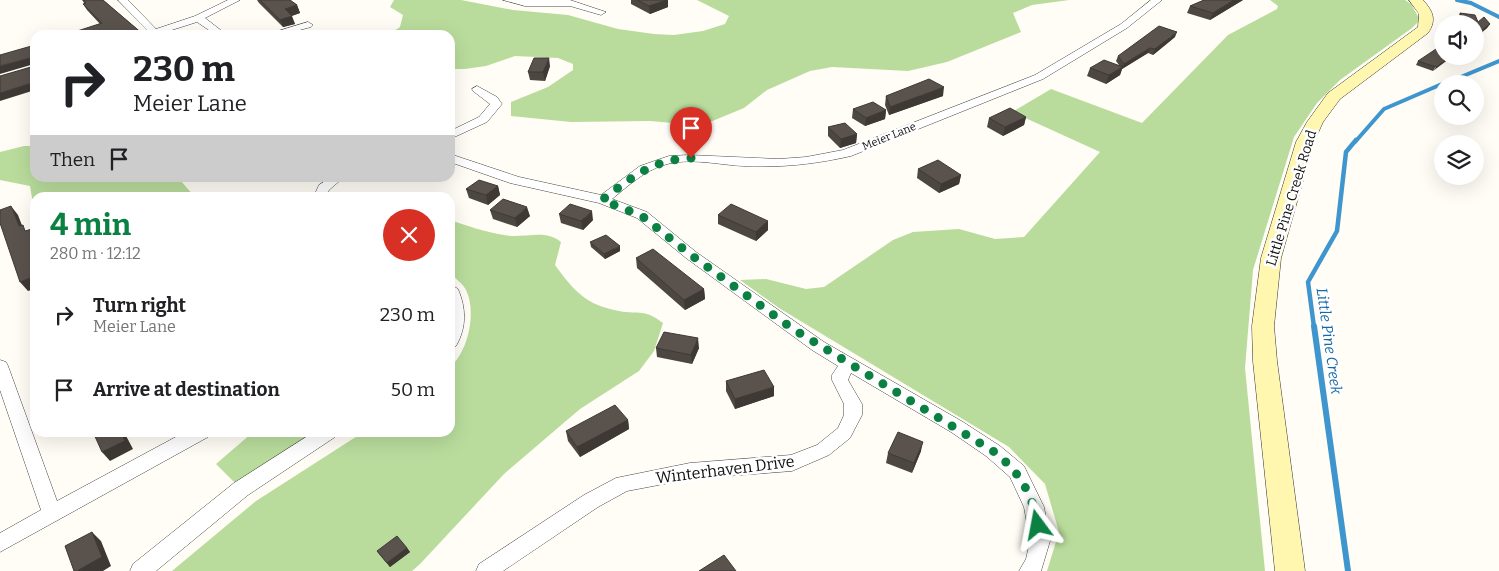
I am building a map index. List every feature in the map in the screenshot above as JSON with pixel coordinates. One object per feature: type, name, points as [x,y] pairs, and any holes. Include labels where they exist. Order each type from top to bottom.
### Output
[{"type":"street","points":[[123,0],[147,30]]},
{"type":"street","points":[[162,30],[198,18],[235,0]]},
{"type":"street","points":[[508,0],[525,3],[570,3],[602,12]]},
{"type":"street","name":"Meier Lane","points":[[602,200],[641,171],[669,160],[691,158],[737,162],[789,162],[823,159],[847,153],[1039,77],[1124,26],[1157,0]]},
{"type":"street","name":"Little Pine Creek Road","points":[[1290,571],[1265,361],[1263,326],[1271,258],[1305,142],[1315,122],[1334,96],[1423,30],[1428,20],[1427,14],[1415,0]]},
{"type":"street","points":[[198,18],[215,30]]},
{"type":"street","points":[[289,30],[308,25]]},
{"type":"street","points":[[455,133],[484,119],[493,112],[496,104],[493,99],[477,89]]},
{"type":"street","points":[[455,160],[515,180],[602,200],[642,216],[691,255],[781,321],[849,364],[979,440],[1017,472],[1031,500],[1040,541],[1034,563],[1029,571]]},
{"type":"street","points":[[322,192],[332,182]]},
{"type":"street","points":[[455,299],[458,314],[455,331]]},
{"type":"street","name":"Winterhaven Drive","points":[[486,571],[591,501],[623,484],[690,471],[792,463],[824,450],[844,433],[853,415],[853,404],[840,380],[840,375],[849,364]]},
{"type":"street","points":[[0,366],[52,514]]},
{"type":"street","points":[[0,543],[193,437]]},
{"type":"street","points":[[140,571],[241,489],[321,437]]},
{"type":"green space","points":[[394,0],[461,0],[513,10],[568,15],[618,29],[674,35],[703,31],[725,24],[729,16],[697,0],[1069,0],[1032,5],[1013,13],[1021,32],[947,62],[908,71],[832,67],[810,71],[767,90],[744,108],[710,122],[695,125],[650,121],[571,122],[511,116],[511,102],[548,87],[573,70],[573,64],[558,58],[515,56],[486,66],[455,69],[455,30],[396,30],[400,27],[403,15],[390,7]]},
{"type":"green space","points":[[1270,0],[1405,0],[1411,4],[1420,20],[1412,28],[1340,80],[1317,103],[1294,137],[1253,270],[1245,368],[1265,571],[1047,571],[1059,532],[1045,484],[1009,447],[779,308],[740,280],[766,279],[806,289],[824,287],[893,240],[913,232],[959,229],[995,239],[1024,237],[1100,152],[1012,112],[1051,89],[1142,123],[1228,35],[1277,9],[1278,6]]},
{"type":"green space","points":[[30,146],[30,182],[182,182],[191,192],[31,192],[30,186],[0,180],[0,152]]},
{"type":"green space","points":[[455,222],[483,231],[504,235],[548,236],[561,242],[555,265],[582,296],[589,301],[608,308],[651,315],[663,323],[654,351],[639,371],[580,409],[504,474],[412,571],[172,571],[256,501],[356,437],[455,437],[455,361],[462,352],[466,342],[471,320],[469,299],[461,283],[455,278]]},
{"type":"green space","points":[[247,437],[323,437],[241,489],[216,464]]},
{"type":"building","points":[[84,0],[103,0],[138,30],[80,30],[102,23],[83,4],[86,3]]},
{"type":"building","points":[[260,0],[290,0],[297,5],[285,9],[292,16],[280,20]]},
{"type":"building","points":[[637,0],[667,0],[649,6]]},
{"type":"building","points":[[1204,0],[1234,0],[1213,13],[1190,6]]},
{"type":"building","points":[[1484,17],[1490,24],[1484,29]]},
{"type":"building","points":[[1159,26],[1177,32],[1155,49],[1150,48],[1124,64],[1118,56]]},
{"type":"building","points":[[30,46],[30,58],[0,66],[0,55]]},
{"type":"building","points":[[1434,50],[1434,65],[1439,65],[1436,67],[1418,61]]},
{"type":"building","points":[[534,58],[549,58],[543,72],[528,72]]},
{"type":"building","points":[[1104,60],[1123,67],[1109,75],[1090,68]]},
{"type":"building","points":[[30,67],[30,84],[0,93],[0,76]]},
{"type":"building","points":[[929,79],[944,87],[890,107],[886,96]]},
{"type":"building","points":[[873,102],[886,110],[866,118],[853,109]]},
{"type":"building","points":[[1010,108],[1026,117],[1005,127],[989,118]]},
{"type":"building","points":[[845,123],[857,134],[841,139],[828,127]]},
{"type":"building","points":[[938,160],[961,175],[941,184],[918,169]]},
{"type":"building","points":[[479,180],[498,186],[486,195],[466,189]]},
{"type":"building","points":[[503,199],[527,207],[515,218],[490,210]]},
{"type":"building","points":[[570,204],[592,211],[581,221],[559,214]]},
{"type":"building","points":[[731,204],[768,221],[756,232],[718,215]]},
{"type":"building","points":[[11,206],[19,226],[23,225],[25,231],[30,230],[30,278],[20,282],[0,223],[0,210]]},
{"type":"building","points":[[606,235],[620,246],[604,254],[590,242]]},
{"type":"building","points":[[653,249],[704,289],[684,300],[636,258]]},
{"type":"building","points":[[664,332],[698,338],[691,355],[656,348]]},
{"type":"building","points":[[764,370],[774,387],[735,399],[726,381]]},
{"type":"building","points":[[615,405],[628,420],[577,447],[566,431]]},
{"type":"building","points":[[898,432],[923,442],[914,463],[888,453]]},
{"type":"building","points":[[95,437],[123,437],[125,441],[102,452]]},
{"type":"building","points":[[92,532],[102,557],[74,571],[65,546]]},
{"type":"building","points":[[397,536],[407,548],[387,563],[377,551]]},
{"type":"building","points":[[724,555],[736,571],[699,571]]},
{"type":"waterway","name":"Little Pine Creek","points":[[1457,0],[1471,3],[1499,17]]},
{"type":"waterway","name":"Little Pine Creek","points":[[1466,75],[1499,61]]},
{"type":"waterway","name":"Little Pine Creek","points":[[1355,142],[1384,109],[1434,87]]},
{"type":"waterway","name":"Little Pine Creek","points":[[1314,327],[1308,282],[1337,231],[1346,152],[1356,140]]},
{"type":"waterway","name":"Little Pine Creek","points":[[1314,326],[1348,571]]},
{"type":"route","points":[[691,158],[669,160],[651,166],[629,179],[602,200],[632,210],[655,224],[691,255],[818,346],[979,440],[1008,462],[1017,472],[1034,507],[1038,525]]}]
